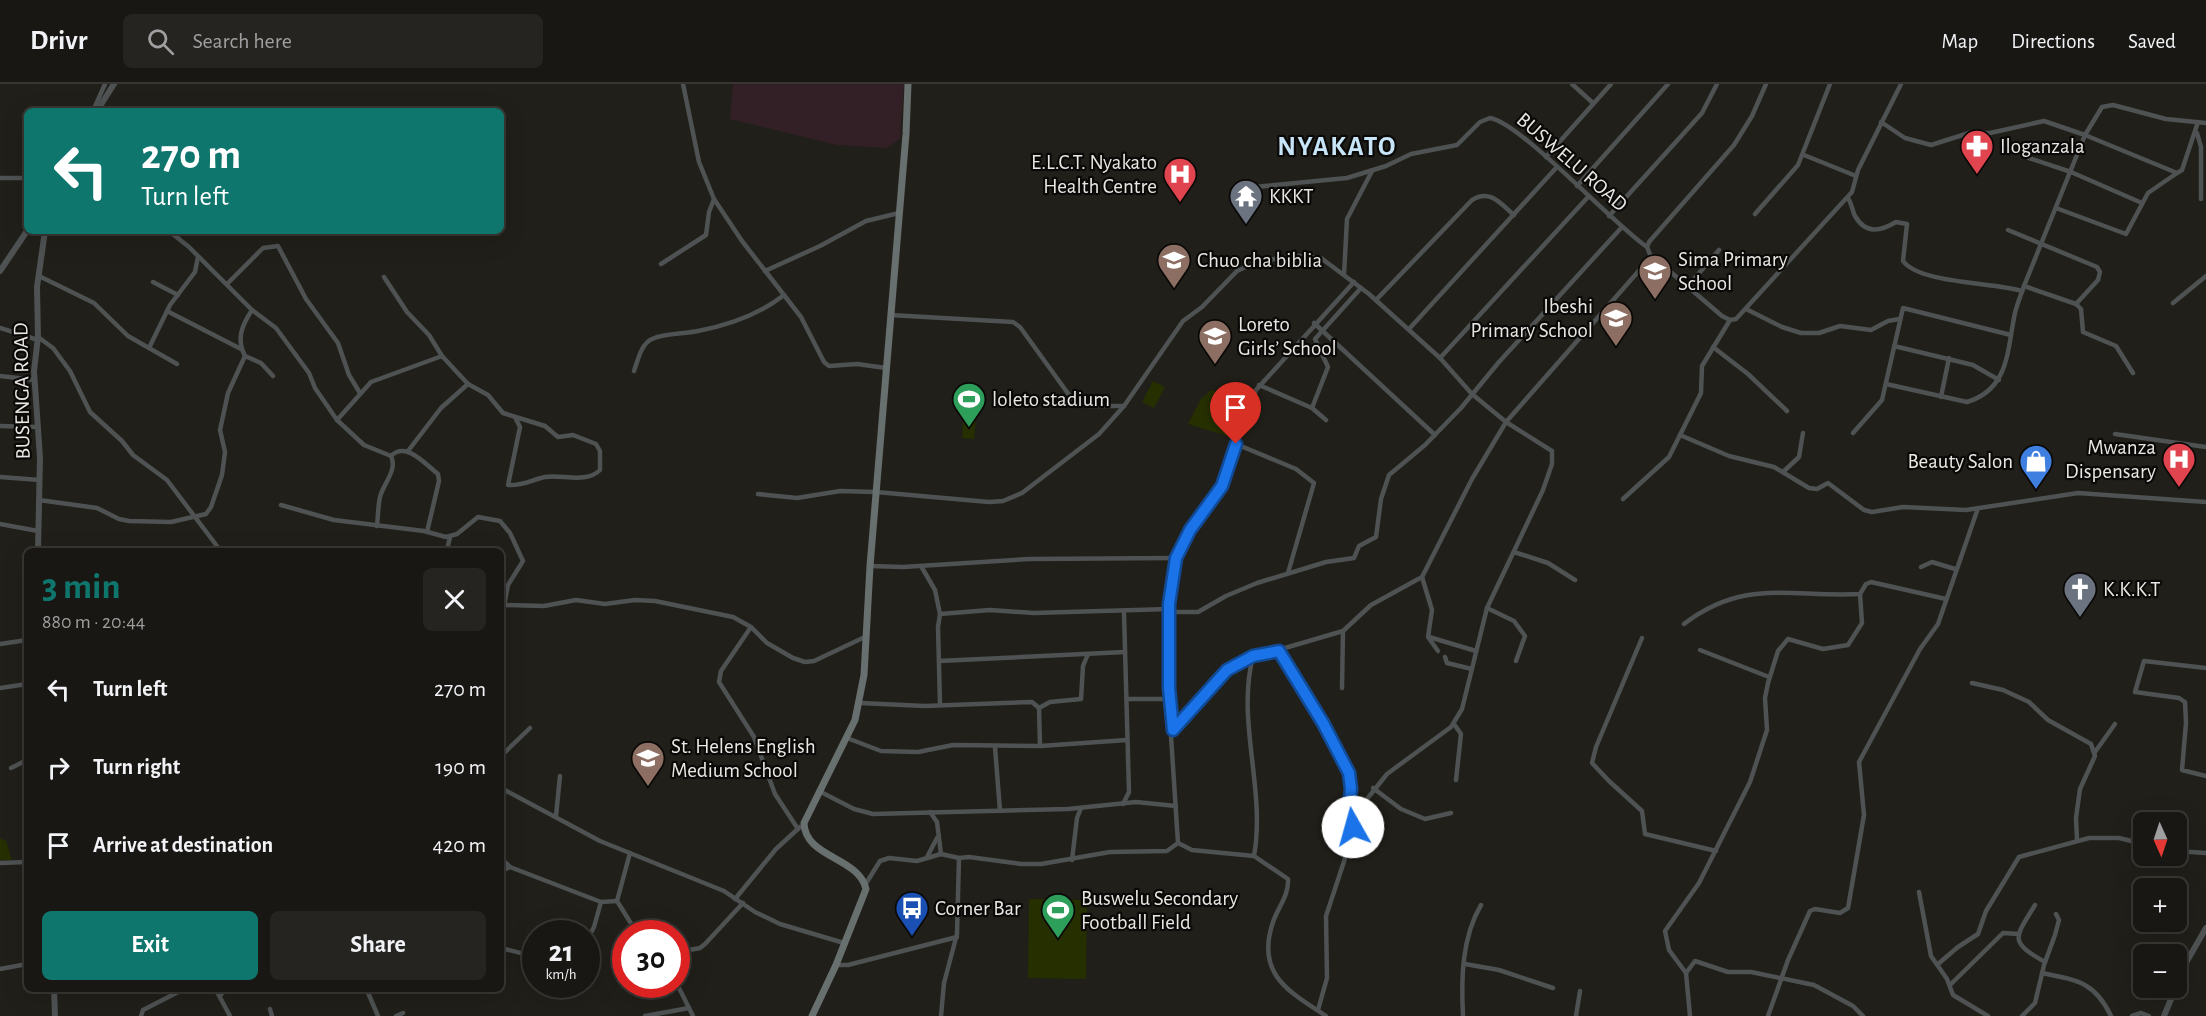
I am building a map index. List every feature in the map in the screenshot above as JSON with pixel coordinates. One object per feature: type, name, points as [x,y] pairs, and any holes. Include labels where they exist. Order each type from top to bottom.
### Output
[{"type":"main road","points":[[812,1016],[865,894],[865,885],[860,876],[809,841],[801,826],[847,738],[860,703],[908,84]]},
{"type":"street","points":[[96,108],[105,84]]},
{"type":"street","points":[[97,108],[114,84]]},
{"type":"street","points":[[683,84],[699,162],[714,199],[726,219],[808,328],[826,365],[857,364],[886,368]]},
{"type":"street","points":[[1572,84],[1593,103]]},
{"type":"street","points":[[1546,157],[1611,84]]},
{"type":"street","points":[[1577,186],[1668,84]]},
{"type":"street","points":[[1609,216],[1702,113],[1717,84]]},
{"type":"street","points":[[1730,320],[1722,316],[1652,256],[1647,247],[1734,145],[1752,116],[1766,84]]},
{"type":"street","points":[[1755,214],[1804,155],[1830,84]]},
{"type":"street","points":[[1623,500],[1663,465],[1701,393],[1700,371],[1730,320],[1746,309],[1848,198],[1881,123],[1902,84]]},
{"type":"street","points":[[1886,384],[1941,397],[1971,401],[1998,381],[2006,367],[2011,335],[2023,289],[2085,135],[2097,112],[2107,105],[2166,119],[2206,123]]},
{"type":"street","name":"BUSWELU ROAD","points":[[1235,189],[1321,183],[1372,171],[1411,154],[1457,145],[1480,122],[1490,118],[1504,124],[1546,157],[1609,216],[1647,247]]},
{"type":"street","points":[[1881,123],[1905,138],[1931,145],[1970,133],[1990,133],[2039,121],[2085,135],[2177,173]]},
{"type":"street","points":[[2056,208],[2107,229],[2126,234],[2150,190],[2182,170],[2197,132],[2198,122]]},
{"type":"street","points":[[2197,132],[2201,147],[2202,199]]},
{"type":"street","points":[[1804,155],[1856,176]]},
{"type":"street","points":[[2029,158],[2071,172],[2142,203]]},
{"type":"street","points":[[1409,329],[1556,168]]},
{"type":"street","points":[[1344,275],[1347,219],[1372,171]]},
{"type":"street","points":[[0,178],[24,178]]},
{"type":"street","points":[[1376,300],[1472,200],[1490,195],[1514,215]]},
{"type":"street","points":[[1440,358],[1588,197]]},
{"type":"street","points":[[1848,198],[1858,220],[1874,230],[1882,231],[1896,222],[1907,224],[1903,261],[1907,266],[1940,277],[2023,289],[2076,304],[2081,309],[2083,332],[2116,346],[2133,373]]},
{"type":"street","points":[[661,264],[706,234],[709,212],[714,199]]},
{"type":"street","points":[[765,271],[820,246],[866,221],[899,213]]},
{"type":"street","points":[[940,614],[990,609],[1034,613],[1124,613],[1169,610],[1198,612],[1226,596],[1288,573],[1334,560],[1354,558],[1359,546],[1376,537],[1382,493],[1389,475],[1435,435],[1622,227]]},
{"type":"street","points":[[2008,230],[2099,270],[2098,280],[2076,304]]},
{"type":"street","points":[[0,271],[25,234]]},
{"type":"street","name":"BUSENGA ROAD","points":[[38,548],[40,480],[35,380],[39,276],[45,234]]},
{"type":"street","points":[[172,234],[252,310],[276,328],[309,373],[315,388],[337,420],[364,445],[391,456]]},
{"type":"street","points":[[227,284],[263,248],[278,246],[306,299],[332,338],[337,341],[349,375],[360,393]]},
{"type":"street","points":[[1688,286],[1719,250]]},
{"type":"street","points":[[758,494],[797,498],[840,491],[876,492],[973,502],[1003,501],[1022,493],[1099,435],[1124,406],[1183,321],[1202,307],[1238,271],[1259,261],[1308,255],[1321,258],[1354,282],[1440,358],[1472,394],[1506,422],[1547,447],[1553,454],[1543,490],[1487,608],[1464,703],[1454,724],[1400,763],[1373,788],[1353,827],[1326,916],[1328,978],[1314,1016]]},
{"type":"street","points":[[1178,843],[1171,736],[1173,730],[1227,670],[1253,656],[1279,651],[1343,631],[1371,605],[1422,578],[1472,479],[1506,422],[1652,256]]},
{"type":"street","points":[[149,348],[167,311],[195,272],[198,257]]},
{"type":"street","points":[[39,276],[94,303],[128,336],[177,364]]},
{"type":"street","points":[[2173,303],[2206,276]]},
{"type":"street","points":[[384,277],[407,312],[429,335],[442,356],[468,384],[488,395],[502,413],[545,426],[558,437],[573,435],[596,444],[600,451],[600,470],[594,475],[582,477],[546,477],[523,486],[508,485],[520,427],[515,417]]},
{"type":"street","points":[[153,282],[177,295]]},
{"type":"street","points":[[1173,730],[1169,699],[1169,610],[1176,558],[1190,530],[1222,486],[1251,399],[1260,385],[1314,323],[1354,282]]},
{"type":"street","points":[[1312,408],[1328,367],[1314,341],[1321,330],[1360,288]]},
{"type":"street","points":[[634,370],[645,344],[653,338],[699,331],[753,315],[766,310],[784,295]]},
{"type":"street","points":[[1853,433],[1878,406],[1886,384],[1902,310],[1907,308],[2011,335]]},
{"type":"street","points":[[1746,309],[1782,327],[1801,333],[1820,333],[1840,326],[1870,330],[1888,321],[1899,319]]},
{"type":"street","points":[[252,310],[242,329],[241,349],[245,356],[261,363],[273,376]]},
{"type":"street","points":[[167,311],[241,349]]},
{"type":"street","points":[[890,315],[1013,322],[1020,327],[1072,399],[1089,406],[1124,406]]},
{"type":"street","points":[[1314,323],[1391,391],[1435,435]]},
{"type":"street","points":[[0,328],[38,338],[53,348],[70,371],[90,412],[122,441],[133,455],[167,480],[219,548]]},
{"type":"street","points":[[1894,346],[1973,365],[1998,381]]},
{"type":"street","points":[[1713,347],[1748,374],[1787,411]]},
{"type":"street","points":[[39,500],[97,508],[123,521],[171,522],[209,512],[222,476],[225,452],[220,430],[228,393],[245,356]]},
{"type":"street","points":[[337,420],[360,393],[377,379],[442,356]]},
{"type":"street","points":[[1941,397],[1949,358]]},
{"type":"street","points":[[0,376],[35,380]]},
{"type":"street","points":[[408,451],[441,408],[468,384]]},
{"type":"street","points":[[1260,385],[1312,408],[1326,420]]},
{"type":"street","points":[[0,426],[38,427]]},
{"type":"street","points":[[1783,472],[1799,457],[1803,433]]},
{"type":"street","points":[[2115,434],[2206,447]]},
{"type":"street","points":[[1680,435],[1729,456],[1767,465],[1813,489],[1828,483],[1854,500],[1864,510],[1872,512],[1903,507],[1978,508],[2088,492],[2206,502]]},
{"type":"street","points":[[1236,444],[1296,469],[1314,483],[1288,573]]},
{"type":"street","points":[[391,456],[396,452],[408,451],[439,477],[427,532]]},
{"type":"street","points":[[377,526],[380,495],[386,487],[393,466],[391,456]]},
{"type":"street","points":[[0,477],[40,480]]},
{"type":"street","points":[[281,505],[307,514],[450,537]]},
{"type":"street","points":[[1768,1016],[1800,930],[1810,911],[1815,909],[1840,913],[1848,908],[1864,824],[1859,762],[1920,649],[1938,624],[1955,569],[1978,508]]},
{"type":"street","points":[[447,548],[450,537],[478,517],[503,522],[523,561],[508,585],[504,609]]},
{"type":"street","points":[[0,524],[38,531]]},
{"type":"street","points":[[1514,552],[1548,563],[1575,580]]},
{"type":"street","points":[[870,566],[921,566],[1029,559],[1176,558]]},
{"type":"street","points":[[1921,567],[1932,562],[1955,569]]},
{"type":"street","points":[[921,566],[935,590],[940,614],[940,704]]},
{"type":"street","points":[[1422,578],[1432,610],[1428,637],[1438,651]]},
{"type":"street","points":[[1690,1016],[1686,973],[1669,950],[1665,931],[1699,884],[1741,804],[1760,758],[1767,730],[1765,698],[1778,651],[1788,639],[1823,649],[1848,645],[1862,623],[1860,594],[1866,584],[1871,582],[1946,599]]},
{"type":"street","points":[[1684,624],[1711,608],[1762,591],[1860,594]]},
{"type":"street","points":[[505,605],[544,606],[576,600],[605,604],[644,599],[733,617],[751,627],[767,643],[805,662],[814,661],[867,636]]},
{"type":"street","points":[[1487,608],[1514,621],[1525,636],[1516,661]]},
{"type":"street","points":[[1123,804],[1129,792],[1124,613]]},
{"type":"street","points":[[735,899],[776,849],[801,826],[775,794],[754,737],[719,682],[721,671],[751,627]]},
{"type":"street","points":[[1342,688],[1343,631]]},
{"type":"street","points":[[1428,637],[1476,651]]},
{"type":"street","points":[[1642,638],[1596,747],[1592,763],[1642,811],[1646,834],[1716,851]]},
{"type":"street","points":[[0,644],[24,640]]},
{"type":"street","points":[[1700,650],[1769,677]]},
{"type":"street","points":[[1279,651],[1323,723],[1349,773],[1351,789],[1348,818],[1353,827]]},
{"type":"street","points":[[939,661],[1125,652]]},
{"type":"street","points":[[1039,708],[1050,702],[1078,700],[1083,697],[1083,666],[1088,654]]},
{"type":"street","points":[[1253,656],[1247,693],[1250,746],[1257,792],[1254,856]]},
{"type":"street","points":[[1444,657],[1447,663],[1472,669]]},
{"type":"street","points":[[2206,668],[2144,661],[2134,692],[2179,698],[2185,702],[2186,723],[2182,770],[2206,777]]},
{"type":"street","points":[[1972,683],[1997,688],[2029,702],[2057,726],[2089,741],[2095,752]]},
{"type":"street","points":[[0,688],[24,684]]},
{"type":"street","points":[[1127,699],[1169,699]]},
{"type":"street","points":[[860,703],[1032,702],[1039,708],[1040,746]]},
{"type":"street","points":[[1454,724],[1461,734],[1456,780]]},
{"type":"street","points":[[2077,840],[2076,818],[2080,789],[2095,752],[2112,733],[2115,724]]},
{"type":"street","points":[[504,753],[530,728]]},
{"type":"street","points":[[847,738],[881,751],[918,752],[953,745],[1040,746],[1127,740]]},
{"type":"street","points":[[995,747],[1000,811]]},
{"type":"street","points":[[11,768],[24,762]]},
{"type":"street","points":[[556,816],[560,776]]},
{"type":"street","points":[[1373,788],[1401,808],[1425,819],[1430,820],[1451,813]]},
{"type":"street","points":[[504,790],[600,841],[705,883],[780,924],[844,943]]},
{"type":"street","points":[[819,791],[861,812],[1000,811],[1082,808],[1136,802],[1176,806]]},
{"type":"street","points":[[1129,792],[1136,802]]},
{"type":"street","points":[[1072,860],[1077,818],[1082,808]]},
{"type":"street","points":[[930,812],[937,822],[941,854]]},
{"type":"street","points":[[937,822],[946,812]]},
{"type":"street","points":[[927,856],[938,836]]},
{"type":"street","points":[[1938,964],[1978,934],[1986,911],[2019,857],[2055,849],[2077,840],[2119,838],[2133,841]]},
{"type":"street","points":[[1178,843],[1192,850],[1254,856],[1288,879],[1283,904],[1276,914],[1270,932],[1270,956],[1274,974],[1286,990],[1326,1016]]},
{"type":"street","points":[[865,885],[880,861],[889,858],[917,861],[927,856],[941,854],[1021,864],[1072,860],[1110,852],[1167,851],[1178,843]]},
{"type":"street","points":[[2187,852],[2206,853]]},
{"type":"street","points":[[629,920],[617,901],[630,853]]},
{"type":"street","points":[[941,1016],[944,983],[957,937],[959,858]]},
{"type":"street","points":[[504,861],[510,867],[601,902],[617,901]]},
{"type":"street","points":[[0,863],[24,862]]},
{"type":"street","points":[[504,870],[510,867]]},
{"type":"street","points":[[1919,892],[1929,952],[1957,999],[1987,1016]]},
{"type":"street","points":[[596,920],[601,902]]},
{"type":"street","points":[[690,950],[700,948],[705,944],[742,903]]},
{"type":"street","points":[[1463,1016],[1466,939],[1470,924],[1481,905]]},
{"type":"street","points":[[2035,905],[2019,934],[2022,949],[2045,962]]},
{"type":"street","points":[[2022,1016],[2035,1003],[2059,920],[2056,914]]},
{"type":"street","points":[[2164,1016],[2187,961],[2206,928]]},
{"type":"street","points":[[1950,985],[1998,937],[2007,932],[2019,934]]},
{"type":"street","points":[[836,965],[848,965],[957,937]]},
{"type":"street","points":[[504,949],[522,953]]},
{"type":"street","points":[[1686,973],[1695,961],[1728,972],[1751,972],[1814,985],[1853,1006],[1861,1015]]},
{"type":"street","points":[[1465,964],[1499,970],[1553,988]]},
{"type":"street","points":[[0,969],[24,965]]},
{"type":"street","points":[[2042,973],[2089,986],[2097,992],[2111,1016]]},
{"type":"street","points":[[1576,1016],[1580,991]]},
{"type":"street","points":[[54,992],[55,1016]]},
{"type":"street","points":[[141,1016],[143,1010],[178,992]]},
{"type":"street","points":[[218,992],[230,1016]]},
{"type":"street","points":[[220,996],[223,992]]},
{"type":"street","points":[[368,992],[378,1016]]},
{"type":"street","points":[[684,998],[693,1016]]},
{"type":"street","points":[[645,1016],[689,1008]]},
{"type":"street","points":[[270,1009],[272,1016]]},
{"type":"street","points":[[396,1016],[403,1013]]},
{"type":"street","points":[[2132,1016],[2141,1013],[2149,1016]]},
{"type":"shaded area","points":[[733,84],[904,84],[900,139],[887,148],[837,145],[730,119]]},
{"type":"green space","points":[[1153,381],[1165,387],[1154,408],[1142,402]]},
{"type":"green space","points":[[1211,390],[1247,402],[1234,438],[1188,424],[1201,399]]},
{"type":"green space","name":"loleto stadium","points":[[963,416],[976,417],[974,439],[962,438]]},
{"type":"green space","points":[[0,838],[6,841],[12,860],[0,860]]},
{"type":"green space","name":"Buswelu Secondary Football Field","points":[[1029,899],[1087,900],[1086,979],[1028,978]]},
{"type":"place","name":"Iloganzala","points":[[1977,175]]},
{"type":"place","name":"E.L.C.T. Nyakato Health Centre","points":[[1180,203]]},
{"type":"place","name":"KKKT","points":[[1246,225]]},
{"type":"place","name":"Chuo cha biblia","points":[[1174,289]]},
{"type":"place","name":"Sima Primary School","points":[[1655,300]]},
{"type":"place","name":"Ibeshi Primary School","points":[[1616,347]]},
{"type":"place","name":"Loreto Girls’ School","points":[[1215,365]]},
{"type":"place","name":"loleto stadium","points":[[969,428]]},
{"type":"place","name":"Mwanza Dispensary","points":[[2179,488]]},
{"type":"place","name":"Beauty Salon","points":[[2036,490]]},
{"type":"place","name":"K.K.K.T","points":[[2080,618]]},
{"type":"place","name":"St. Helens English Medium School","points":[[648,787]]},
{"type":"place","name":"Corner Bar","points":[[912,937]]},
{"type":"place","name":"Buswelu Secondary Football Field","points":[[1058,939]]},
{"type":"district","name":"NYAKATO","points":[[1337,146]]},
{"type":"route","points":[[1236,444],[1222,486],[1182,543],[1170,584],[1169,699],[1173,730],[1218,679],[1237,662],[1279,651],[1323,723],[1349,773],[1351,789],[1348,818],[1353,827]]}]
